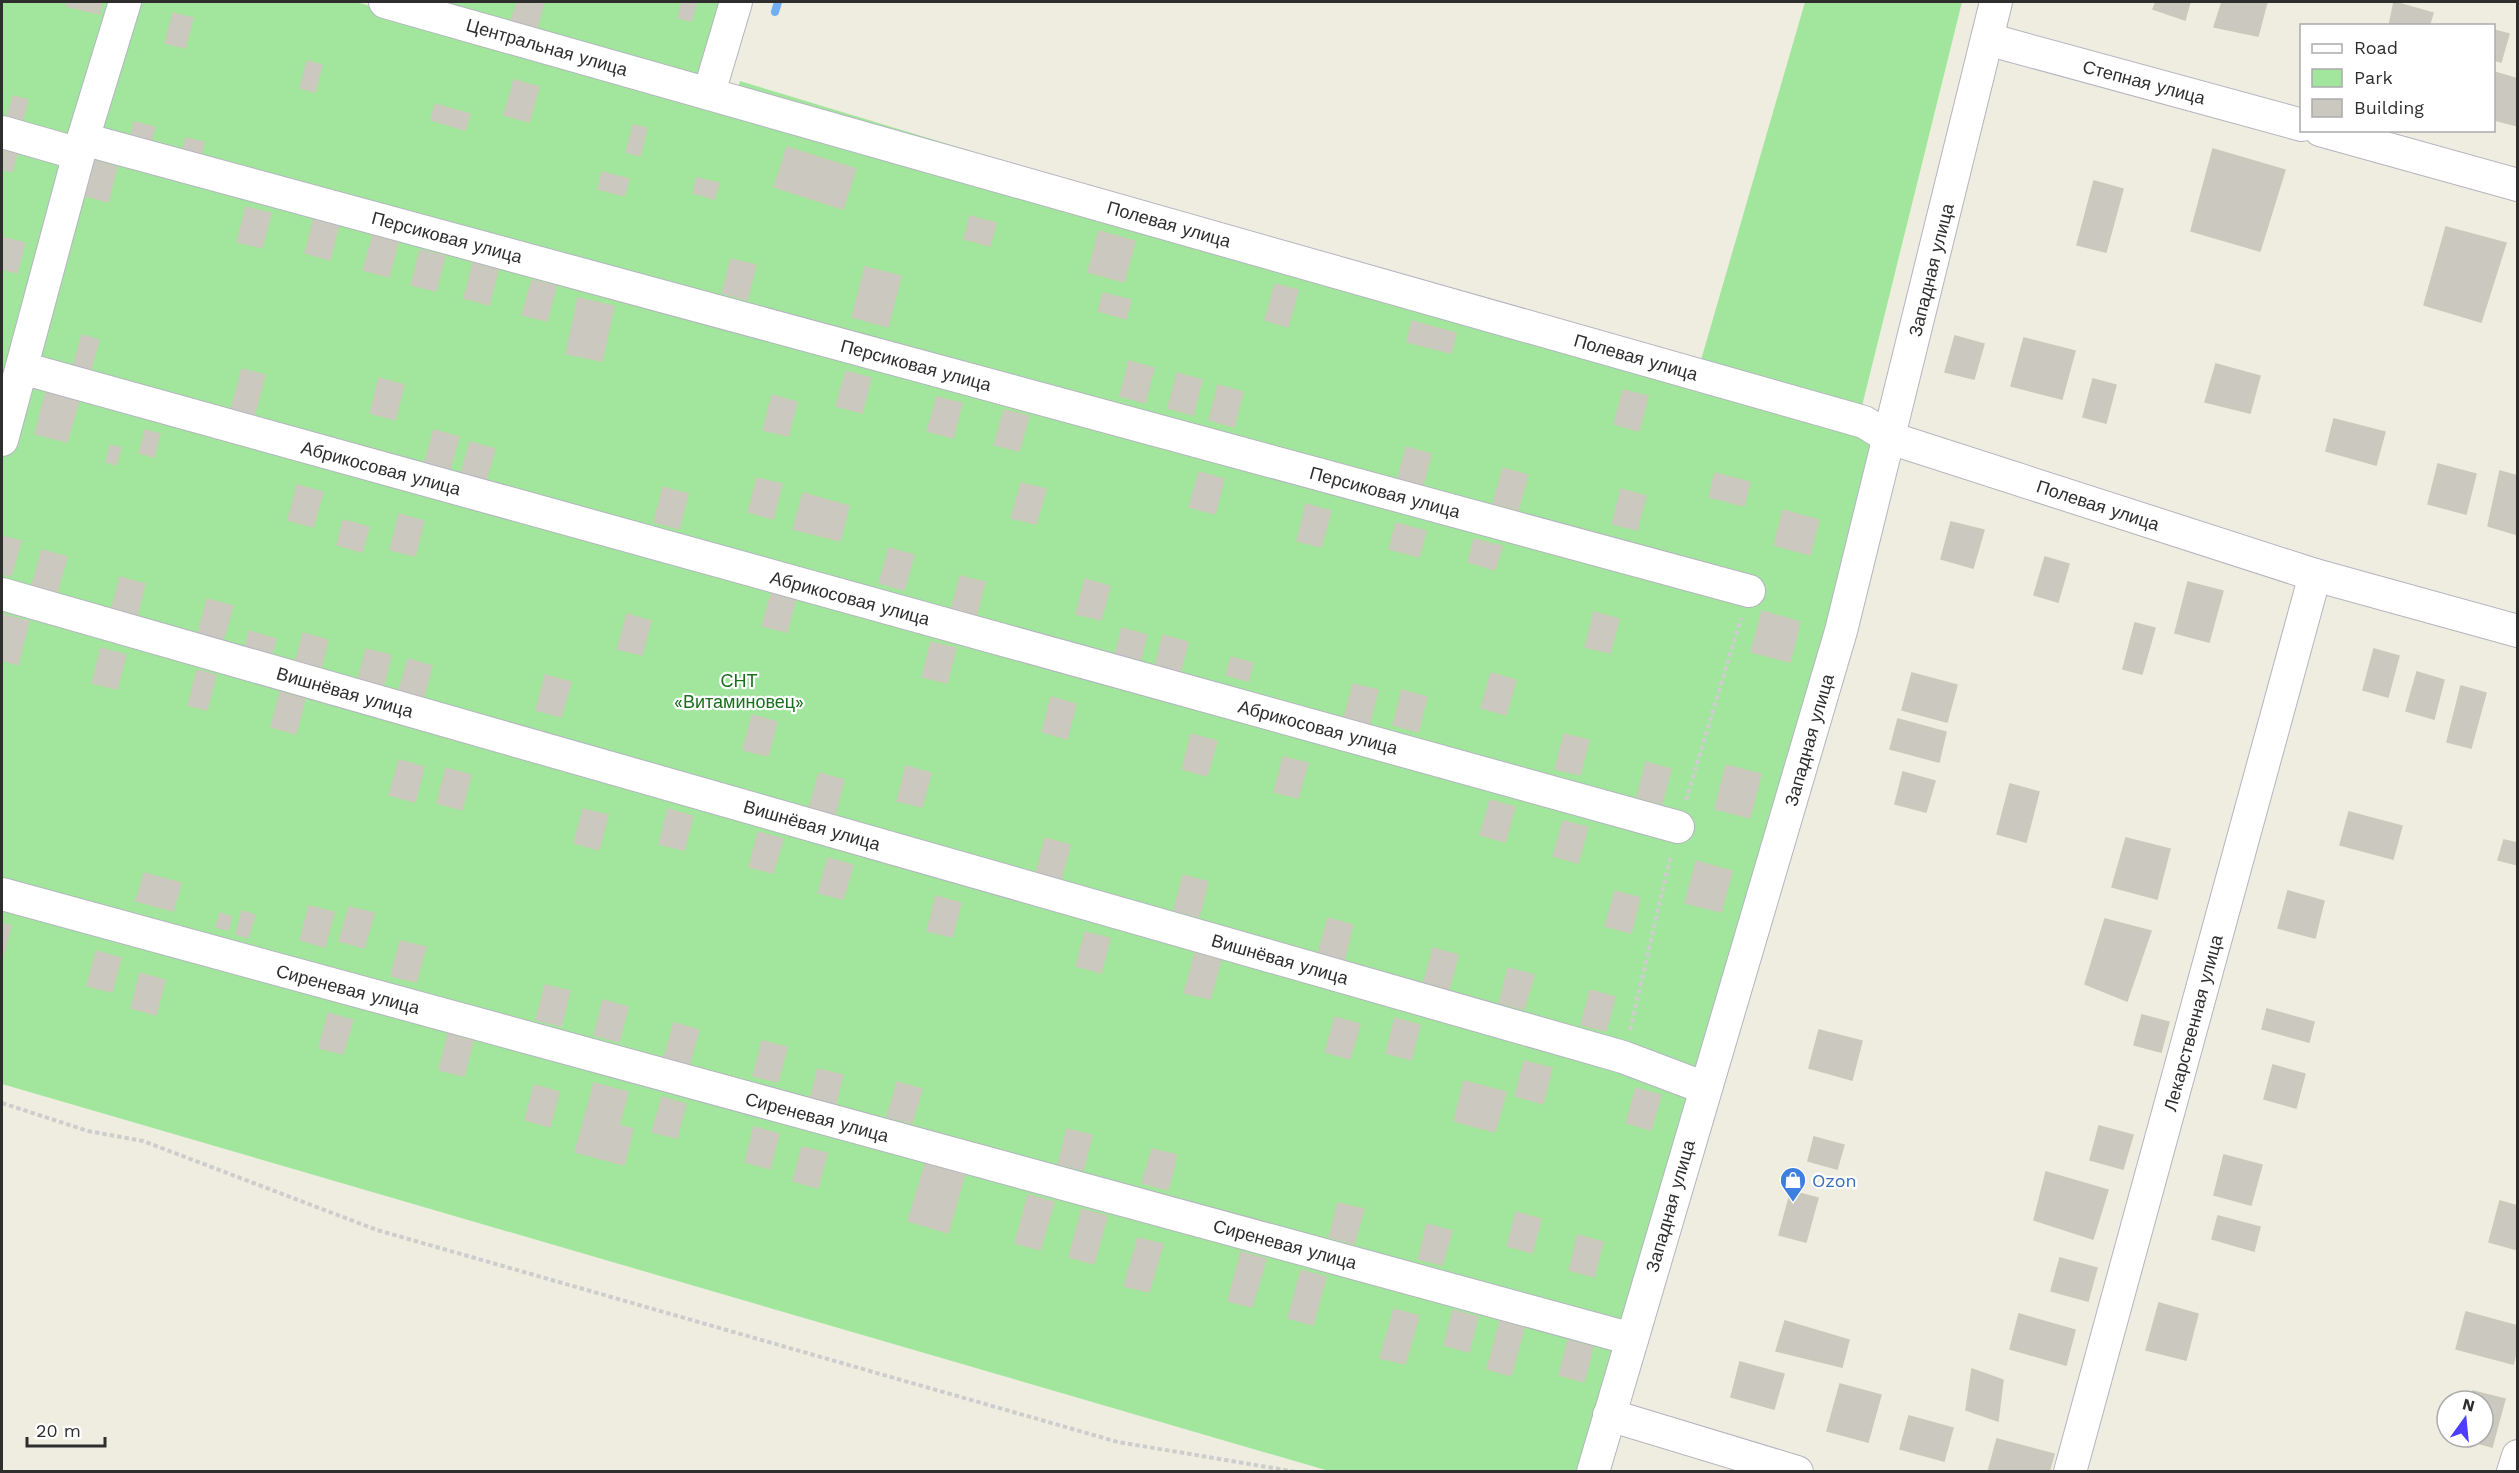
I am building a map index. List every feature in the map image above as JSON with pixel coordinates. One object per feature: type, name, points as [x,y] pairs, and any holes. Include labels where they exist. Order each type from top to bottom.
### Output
[{"type":"street","points":[[2,440],[16,359],[125,2]]},
{"type":"street","name":"Центральная улица","points":[[385,2],[747,105]]},
{"type":"street","points":[[709,93],[736,2]]},
{"type":"street","name":"Западная улица","points":[[1593,1472],[1841,631],[1996,2]]},
{"type":"street","name":"Степная улица","points":[[1987,39],[2300,125]]},
{"type":"street","name":"Полевая улица","points":[[747,105],[1864,422],[1890,438],[2316,575],[2517,631]]},
{"type":"street","name":"Персиковая улица","points":[[2,132],[81,146],[1749,591]]},
{"type":"street","points":[[2327,132],[2517,185]]},
{"type":"street","name":"Абрикосовая улица","points":[[16,359],[1678,827]]},
{"type":"street","name":"Лекарственная улица","points":[[2070,1472],[2316,575]]},
{"type":"street","name":"Вишнёвая улица","points":[[2,594],[1623,1057],[1705,1088]]},
{"type":"street","name":"Сиреневая улица","points":[[2,894],[1632,1339]]},
{"type":"street","points":[[1609,1415],[1797,1472]]},
{"type":"street","points":[[2513,1472],[2517,1456]]},
{"type":"path","points":[[2,1103],[88,1131],[143,1141],[377,1230],[1118,1442],[1297,1472]]},
{"type":"green space","name":"СНТ «Витаминовец»","points":[[2,2],[356,2],[733,104],[740,81],[1884,428],[1815,705],[1578,1471],[1329,1471],[2,1084]]},
{"type":"green space","points":[[385,2],[736,2],[709,93]]},
{"type":"green space","points":[[1805,2],[1962,2],[1862,406],[1701,360]]},
{"type":"building","points":[[67,2],[102,2],[99,14],[66,6]]},
{"type":"building","points":[[517,2],[544,2],[537,28],[511,21]]},
{"type":"building","points":[[682,2],[697,2],[691,21],[678,18]]},
{"type":"building","points":[[2156,2],[2190,2],[2185,20],[2153,9]]},
{"type":"building","points":[[2222,2],[2267,2],[2258,36],[2214,27]]},
{"type":"building","points":[[2394,2],[2433,13],[2430,24],[2389,24]]},
{"type":"building","points":[[173,13],[193,18],[185,48],[165,43]]},
{"type":"building","points":[[2495,30],[2509,34],[2501,62],[2495,60]]},
{"type":"building","points":[[307,61],[322,65],[315,92],[300,88]]},
{"type":"building","points":[[2495,72],[2518,79],[2518,126],[2495,120]]},
{"type":"building","points":[[514,80],[539,87],[529,122],[504,115]]},
{"type":"building","points":[[13,96],[28,100],[21,126],[6,122]]},
{"type":"building","points":[[435,104],[470,114],[465,130],[431,120]]},
{"type":"building","points":[[134,122],[155,127],[149,149],[129,143]]},
{"type":"building","points":[[633,125],[647,128],[640,156],[626,152]]},
{"type":"building","points":[[186,138],[204,142],[201,156],[183,151]]},
{"type":"building","points":[[787,147],[856,169],[843,209],[774,187]]},
{"type":"building","points":[[2213,149],[2285,170],[2260,251],[2191,231]]},
{"type":"building","points":[[5,150],[17,154],[12,172],[2,169]]},
{"type":"building","points":[[92,160],[117,167],[108,202],[83,195]]},
{"type":"building","points":[[602,172],[629,179],[624,196],[598,189]]},
{"type":"building","points":[[697,178],[719,183],[714,199],[693,193]]},
{"type":"building","points":[[2094,181],[2123,189],[2106,252],[2077,245]]},
{"type":"building","points":[[246,207],[271,213],[262,248],[237,242]]},
{"type":"building","points":[[970,216],[996,223],[990,246],[964,239]]},
{"type":"building","points":[[314,218],[339,224],[330,260],[305,253]]},
{"type":"building","points":[[2446,227],[2506,243],[2481,322],[2424,305]]},
{"type":"building","points":[[1099,231],[1135,241],[1124,282],[1088,272]]},
{"type":"building","points":[[373,235],[398,242],[389,277],[363,270]]},
{"type":"building","points":[[2,237],[25,243],[17,273],[2,269]]},
{"type":"building","points":[[420,250],[445,256],[436,291],[411,285]]},
{"type":"building","points":[[731,259],[756,265],[747,300],[722,293]]},
{"type":"building","points":[[473,263],[498,270],[489,305],[464,298]]},
{"type":"building","points":[[865,267],[901,276],[888,327],[852,317]]},
{"type":"building","points":[[532,280],[556,286],[547,321],[522,315]]},
{"type":"building","points":[[1275,284],[1298,290],[1288,327],[1265,320]]},
{"type":"building","points":[[1103,293],[1131,300],[1126,319],[1098,311]]},
{"type":"building","points":[[578,298],[614,306],[602,361],[566,354]]},
{"type":"building","points":[[1412,321],[1456,333],[1451,353],[1407,342]]},
{"type":"building","points":[[82,335],[99,340],[89,375],[72,370]]},
{"type":"building","points":[[1955,336],[1984,344],[1974,379],[1945,372]]},
{"type":"building","points":[[2024,338],[2075,351],[2062,399],[2011,386]]},
{"type":"building","points":[[1129,361],[1154,368],[1145,403],[1120,396]]},
{"type":"building","points":[[2216,364],[2260,376],[2250,413],[2205,402]]},
{"type":"building","points":[[242,369],[265,375],[254,416],[231,410]]},
{"type":"building","points":[[846,371],[871,378],[862,413],[836,406]]},
{"type":"building","points":[[1177,373],[1202,380],[1193,415],[1168,408]]},
{"type":"building","points":[[379,378],[404,385],[395,420],[370,413]]},
{"type":"building","points":[[2093,379],[2116,385],[2106,423],[2083,417]]},
{"type":"building","points":[[1218,385],[1243,392],[1234,427],[1209,420]]},
{"type":"building","points":[[47,388],[80,397],[67,442],[35,434]]},
{"type":"building","points":[[1623,390],[1648,396],[1639,431],[1614,424]]},
{"type":"building","points":[[772,395],[797,402],[788,436],[763,430]]},
{"type":"building","points":[[937,397],[962,403],[953,438],[927,431]]},
{"type":"building","points":[[1004,410],[1029,416],[1019,451],[994,445]]},
{"type":"building","points":[[2334,419],[2385,432],[2376,465],[2326,451]]},
{"type":"building","points":[[145,430],[160,434],[154,457],[139,453]]},
{"type":"building","points":[[434,430],[459,437],[449,472],[424,465]]},
{"type":"building","points":[[470,442],[495,449],[485,484],[460,477]]},
{"type":"building","points":[[110,445],[121,448],[116,465],[106,462]]},
{"type":"building","points":[[1406,447],[1431,454],[1422,489],[1397,482]]},
{"type":"building","points":[[2438,464],[2476,474],[2466,514],[2428,504]]},
{"type":"building","points":[[1503,468],[1528,475],[1518,510],[1493,503]]},
{"type":"building","points":[[2500,471],[2518,476],[2518,535],[2488,526]]},
{"type":"building","points":[[1199,472],[1224,479],[1215,514],[1189,507]]},
{"type":"building","points":[[1715,473],[1750,482],[1744,506],[1709,497]]},
{"type":"building","points":[[757,478],[782,484],[773,519],[748,512]]},
{"type":"building","points":[[1021,483],[1046,489],[1036,524],[1011,518]]},
{"type":"building","points":[[297,485],[323,492],[313,527],[288,520]]},
{"type":"building","points":[[663,487],[688,494],[679,529],[654,522]]},
{"type":"building","points":[[1621,489],[1646,496],[1637,530],[1612,524]]},
{"type":"building","points":[[803,493],[849,506],[840,541],[793,529]]},
{"type":"building","points":[[1306,504],[1331,511],[1321,547],[1297,541]]},
{"type":"building","points":[[1783,510],[1819,520],[1810,555],[1774,545]]},
{"type":"building","points":[[399,514],[424,521],[415,556],[390,550]]},
{"type":"building","points":[[343,520],[369,527],[362,552],[337,545]]},
{"type":"building","points":[[1951,522],[1984,530],[1973,568],[1941,559]]},
{"type":"building","points":[[1396,523],[1426,531],[1419,557],[1389,549]]},
{"type":"building","points":[[2,536],[21,541],[11,576],[2,574]]},
{"type":"building","points":[[1474,539],[1502,546],[1495,570],[1468,562]]},
{"type":"building","points":[[889,548],[914,555],[904,590],[879,583]]},
{"type":"building","points":[[42,550],[67,557],[57,592],[32,585]]},
{"type":"building","points":[[2045,557],[2069,564],[2058,602],[2034,595]]},
{"type":"building","points":[[960,576],[985,582],[976,617],[951,611]]},
{"type":"building","points":[[120,577],[145,584],[136,619],[111,612]]},
{"type":"building","points":[[1085,579],[1110,586],[1101,620],[1076,614]]},
{"type":"building","points":[[2188,582],[2223,591],[2209,642],[2175,633]]},
{"type":"building","points":[[772,591],[796,597],[787,632],[762,626]]},
{"type":"building","points":[[207,599],[233,606],[223,640],[198,634]]},
{"type":"building","points":[[1762,611],[1800,622],[1790,662],[1751,652]]},
{"type":"building","points":[[1594,612],[1619,619],[1610,653],[1585,647]]},
{"type":"building","points":[[627,614],[651,621],[642,655],[617,649]]},
{"type":"building","points":[[4,615],[29,621],[18,665],[2,660]]},
{"type":"building","points":[[2135,623],[2155,628],[2142,674],[2123,669]]},
{"type":"building","points":[[1122,628],[1147,635],[1138,670],[1113,663]]},
{"type":"building","points":[[249,631],[276,639],[270,660],[244,653]]},
{"type":"building","points":[[303,633],[328,640],[319,675],[294,668]]},
{"type":"building","points":[[1163,635],[1188,642],[1179,677],[1154,671]]},
{"type":"building","points":[[931,642],[956,648],[947,683],[922,677]]},
{"type":"building","points":[[101,648],[126,655],[117,689],[92,683]]},
{"type":"building","points":[[366,649],[391,655],[382,691],[357,684]]},
{"type":"building","points":[[2374,649],[2399,656],[2388,697],[2363,690]]},
{"type":"building","points":[[1231,657],[1253,663],[1248,681],[1226,675]]},
{"type":"building","points":[[408,659],[432,666],[423,700],[398,694]]},
{"type":"building","points":[[197,670],[216,675],[207,710],[188,705]]},
{"type":"building","points":[[2417,672],[2444,680],[2434,719],[2406,711]]},
{"type":"building","points":[[1491,673],[1516,680],[1506,715],[1481,708]]},
{"type":"building","points":[[1912,673],[1957,685],[1947,722],[1902,710]]},
{"type":"building","points":[[545,675],[571,682],[561,717],[536,710]]},
{"type":"building","points":[[1353,684],[1378,690],[1369,725],[1344,719]]},
{"type":"building","points":[[2461,686],[2486,693],[2471,748],[2447,742]]},
{"type":"building","points":[[1402,690],[1427,697],[1418,732],[1393,725]]},
{"type":"building","points":[[280,692],[305,699],[296,734],[271,727]]},
{"type":"building","points":[[1051,697],[1076,704],[1067,739],[1042,732]]},
{"type":"building","points":[[752,715],[777,722],[768,756],[743,750]]},
{"type":"building","points":[[1898,719],[1946,732],[1939,762],[1890,749]]},
{"type":"building","points":[[1191,734],[1217,741],[1207,776],[1182,769]]},
{"type":"building","points":[[1564,734],[1589,740],[1580,775],[1555,769]]},
{"type":"building","points":[[1283,757],[1308,763],[1298,798],[1274,792]]},
{"type":"building","points":[[399,760],[424,767],[415,802],[389,795]]},
{"type":"building","points":[[1646,762],[1671,769],[1662,804],[1637,797]]},
{"type":"building","points":[[1726,765],[1761,774],[1750,818],[1715,809]]},
{"type":"building","points":[[906,766],[931,773],[922,807],[897,801]]},
{"type":"building","points":[[446,768],[471,775],[462,810],[437,803]]},
{"type":"building","points":[[1903,772],[1935,781],[1926,812],[1895,804]]},
{"type":"building","points":[[819,773],[844,780],[835,815],[809,808]]},
{"type":"building","points":[[2010,784],[2039,792],[2026,842],[1997,834]]},
{"type":"building","points":[[1490,800],[1515,807],[1505,842],[1480,835]]},
{"type":"building","points":[[583,809],[608,815],[599,850],[574,843]]},
{"type":"building","points":[[668,809],[693,816],[684,850],[659,844]]},
{"type":"building","points":[[2349,812],[2402,826],[2393,859],[2340,845]]},
{"type":"building","points":[[1563,821],[1588,827],[1578,863],[1553,856]]},
{"type":"building","points":[[758,832],[783,839],[773,873],[749,867]]},
{"type":"building","points":[[1045,838],[1070,845],[1061,880],[1036,873]]},
{"type":"building","points":[[2126,838],[2170,849],[2157,899],[2112,887]]},
{"type":"building","points":[[2504,840],[2518,843],[2518,865],[2498,860]]},
{"type":"building","points":[[828,858],[853,865],[843,899],[818,893]]},
{"type":"building","points":[[1696,861],[1732,871],[1721,912],[1685,903]]},
{"type":"building","points":[[144,873],[181,883],[173,911],[136,901]]},
{"type":"building","points":[[1183,875],[1208,882],[1199,917],[1174,910]]},
{"type":"building","points":[[1615,891],[1640,898],[1631,933],[1605,926]]},
{"type":"building","points":[[2288,891],[2324,901],[2315,938],[2278,928]]},
{"type":"building","points":[[936,896],[961,903],[952,937],[927,931]]},
{"type":"building","points":[[309,906],[334,912],[325,947],[300,940]]},
{"type":"building","points":[[349,907],[374,913],[364,948],[339,941]]},
{"type":"building","points":[[242,911],[255,915],[248,938],[236,934]]},
{"type":"building","points":[[220,913],[232,917],[228,930],[216,927]]},
{"type":"building","points":[[1328,918],[1353,925],[1344,960],[1318,953]]},
{"type":"building","points":[[2105,919],[2151,931],[2127,1001],[2085,984]]},
{"type":"building","points":[[2,923],[11,926],[2,960]]},
{"type":"building","points":[[1085,932],[1110,938],[1101,973],[1076,966]]},
{"type":"building","points":[[400,941],[426,947],[416,982],[391,976]]},
{"type":"building","points":[[1433,948],[1458,955],[1449,989],[1424,982]]},
{"type":"building","points":[[96,951],[121,958],[112,992],[87,986]]},
{"type":"building","points":[[1195,953],[1221,960],[1210,999],[1184,993]]},
{"type":"building","points":[[1508,968],[1534,975],[1524,1009],[1499,1003]]},
{"type":"building","points":[[140,973],[165,980],[156,1015],[131,1008]]},
{"type":"building","points":[[545,985],[570,991],[561,1026],[536,1020]]},
{"type":"building","points":[[1590,990],[1615,997],[1606,1031],[1581,1025]]},
{"type":"building","points":[[603,1000],[628,1007],[619,1042],[594,1035]]},
{"type":"building","points":[[2267,1009],[2314,1022],[2309,1042],[2262,1029]]},
{"type":"building","points":[[328,1013],[353,1020],[343,1054],[319,1048]]},
{"type":"building","points":[[2142,1015],[2169,1022],[2161,1052],[2134,1045]]},
{"type":"building","points":[[1335,1017],[1360,1024],[1350,1059],[1325,1052]]},
{"type":"building","points":[[1395,1018],[1420,1025],[1411,1060],[1386,1053]]},
{"type":"building","points":[[674,1023],[699,1030],[689,1065],[664,1058]]},
{"type":"building","points":[[1819,1030],[1862,1041],[1852,1080],[1809,1068]]},
{"type":"building","points":[[448,1034],[473,1041],[464,1076],[439,1070]]},
{"type":"building","points":[[762,1041],[787,1047],[778,1082],[753,1076]]},
{"type":"building","points":[[1524,1061],[1552,1068],[1543,1104],[1515,1096]]},
{"type":"building","points":[[2273,1065],[2305,1074],[2296,1108],[2264,1099]]},
{"type":"building","points":[[818,1069],[843,1075],[834,1110],[809,1103]]},
{"type":"building","points":[[1464,1081],[1506,1092],[1495,1132],[1454,1121]]},
{"type":"building","points":[[897,1082],[922,1089],[912,1123],[887,1117]]},
{"type":"building","points":[[594,1083],[628,1092],[619,1125],[633,1129],[624,1165],[575,1152]]},
{"type":"building","points":[[534,1085],[559,1092],[550,1127],[525,1120]]},
{"type":"building","points":[[1636,1088],[1661,1095],[1651,1130],[1626,1123]]},
{"type":"building","points":[[662,1097],[686,1104],[677,1138],[652,1132]]},
{"type":"building","points":[[2099,1126],[2133,1135],[2123,1169],[2090,1160]]},
{"type":"building","points":[[754,1127],[779,1134],[770,1169],[745,1162]]},
{"type":"building","points":[[1067,1129],[1092,1135],[1083,1170],[1058,1164]]},
{"type":"building","points":[[1814,1137],[1844,1145],[1837,1169],[1808,1161]]},
{"type":"building","points":[[802,1147],[827,1153],[818,1188],[793,1181]]},
{"type":"building","points":[[1152,1149],[1177,1155],[1168,1190],[1142,1183]]},
{"type":"building","points":[[2224,1155],[2262,1165],[2251,1205],[2214,1195]]},
{"type":"building","points":[[927,1158],[966,1170],[948,1233],[908,1221]]},
{"type":"building","points":[[2046,1172],[2108,1190],[2093,1239],[2034,1220]]},
{"type":"building","points":[[1791,1191],[1818,1198],[1806,1242],[1779,1235]]},
{"type":"building","points":[[1028,1195],[1054,1202],[1040,1250],[1015,1243]]},
{"type":"building","points":[[2500,1201],[2518,1206],[2518,1250],[2489,1242]]},
{"type":"building","points":[[1338,1203],[1364,1209],[1354,1244],[1329,1237]]},
{"type":"building","points":[[1082,1209],[1107,1216],[1094,1264],[1069,1257]]},
{"type":"building","points":[[1516,1212],[1541,1219],[1532,1253],[1507,1246]]},
{"type":"building","points":[[2218,1216],[2260,1227],[2254,1251],[2212,1239]]},
{"type":"building","points":[[1427,1224],[1452,1231],[1442,1265],[1418,1259]]},
{"type":"building","points":[[1578,1235],[1603,1242],[1594,1277],[1569,1270]]},
{"type":"building","points":[[1138,1238],[1163,1244],[1149,1292],[1124,1286]]},
{"type":"building","points":[[1241,1252],[1266,1259],[1252,1307],[1228,1301]]},
{"type":"building","points":[[2060,1258],[2097,1268],[2088,1301],[2051,1291]]},
{"type":"building","points":[[1301,1270],[1326,1277],[1313,1325],[1288,1318]]},
{"type":"building","points":[[2159,1303],[2198,1314],[2186,1360],[2146,1350]]},
{"type":"building","points":[[1394,1309],[1419,1316],[1405,1364],[1380,1358]]},
{"type":"building","points":[[1453,1310],[1478,1317],[1469,1352],[1444,1345]]},
{"type":"building","points":[[2466,1312],[2518,1326],[2518,1346],[2513,1364],[2456,1349]]},
{"type":"building","points":[[2019,1314],[2075,1330],[2066,1365],[2010,1349]]},
{"type":"building","points":[[1500,1321],[1524,1328],[1511,1376],[1487,1369]]},
{"type":"building","points":[[1785,1321],[1849,1340],[1842,1367],[1776,1351]]},
{"type":"building","points":[[1568,1340],[1593,1347],[1584,1382],[1559,1375]]},
{"type":"building","points":[[1740,1362],[1784,1374],[1774,1409],[1731,1397]]},
{"type":"building","points":[[1972,1369],[2003,1380],[1998,1421],[1966,1410]]},
{"type":"building","points":[[1840,1384],[1881,1395],[1868,1442],[1827,1431]]},
{"type":"building","points":[[2495,1396],[2505,1399],[2495,1436]]},
{"type":"building","points":[[1909,1416],[1953,1428],[1944,1461],[1900,1449]]},
{"type":"building","points":[[1997,1439],[2054,1454],[2049,1472],[1988,1472]]},
{"type":"waterway","points":[[775,12],[778,2]]},
{"type":"place","name":"Ozon","points":[[1793,1203]]}]
